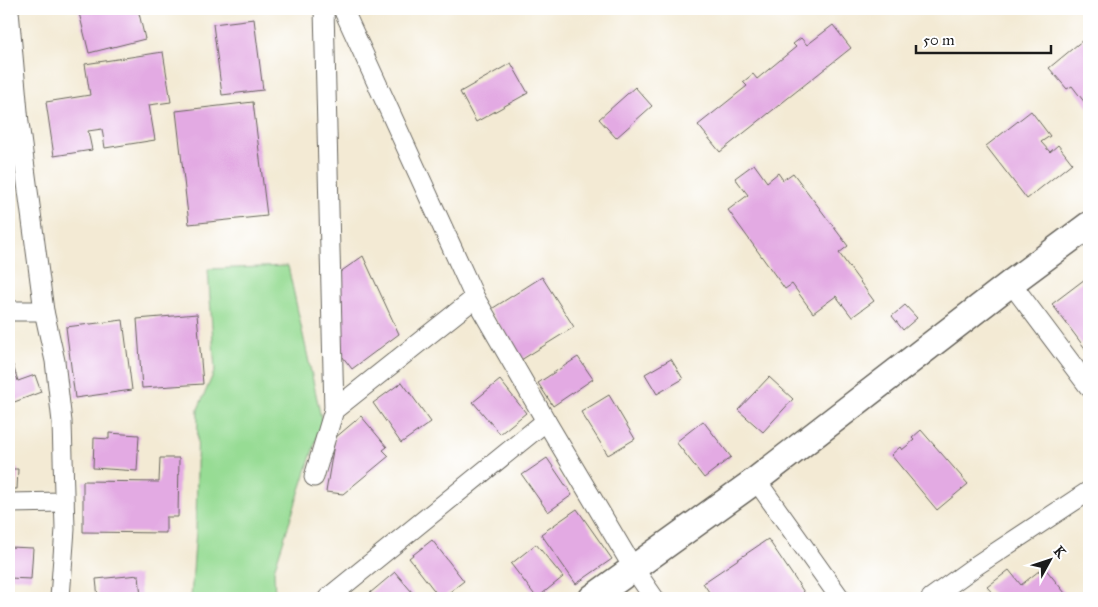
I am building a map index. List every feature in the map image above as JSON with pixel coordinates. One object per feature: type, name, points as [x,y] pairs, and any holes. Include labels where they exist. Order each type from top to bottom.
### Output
[{"type":"street","points":[[314,476],[334,410],[324,9]]},
{"type":"street","points":[[343,9],[475,298],[546,422],[634,569],[654,598]]},
{"type":"street","points":[[9,11],[19,123],[44,311],[55,361],[62,422],[65,529],[60,598]]},
{"type":"street","points":[[592,598],[756,480],[1089,225]]},
{"type":"street","points":[[1011,283],[1089,387]]},
{"type":"street","points":[[334,410],[475,298]]},
{"type":"street","points":[[9,311],[44,311]]},
{"type":"street","points":[[328,598],[546,422]]},
{"type":"street","points":[[756,480],[840,598]]},
{"type":"street","points":[[931,598],[1089,490]]},
{"type":"street","points":[[9,503],[64,502]]},
{"type":"green space","points":[[288,266],[322,422],[274,570],[275,598],[191,598],[196,530],[198,409],[215,370],[208,269]]},
{"type":"building","points":[[78,9],[138,9],[145,39],[89,53]]},
{"type":"building","points":[[254,19],[263,90],[222,95],[213,24]]},
{"type":"building","points":[[833,25],[851,48],[720,152],[698,125],[747,86],[743,82],[753,74],[757,79],[796,47],[793,44],[801,38],[807,45]]},
{"type":"building","points":[[1089,35],[1089,108],[1072,86],[1067,89],[1049,68]]},
{"type":"building","points":[[163,52],[171,102],[149,105],[155,140],[105,148],[102,129],[88,131],[92,150],[54,156],[46,102],[90,95],[85,64]]},
{"type":"building","points":[[511,63],[528,93],[476,122],[460,92]]},
{"type":"building","points":[[635,87],[652,106],[616,138],[599,119]]},
{"type":"building","points":[[253,102],[267,216],[189,224],[176,111]]},
{"type":"building","points":[[1031,111],[1050,136],[1041,142],[1050,152],[1058,145],[1072,163],[1027,199],[986,146]]},
{"type":"building","points":[[754,164],[767,182],[778,173],[783,180],[793,173],[848,246],[839,253],[874,301],[852,317],[836,296],[813,313],[792,284],[785,289],[728,210],[748,195],[735,178]]},
{"type":"building","points":[[363,256],[399,334],[352,369],[336,348],[333,277]]},
{"type":"building","points":[[542,277],[574,327],[521,360],[490,310]]},
{"type":"building","points":[[1085,279],[1089,284],[1089,350],[1087,351],[1052,304]]},
{"type":"building","points":[[905,305],[917,318],[903,330],[892,316]]},
{"type":"building","points":[[197,314],[203,384],[142,388],[137,319]]},
{"type":"building","points":[[123,320],[132,390],[75,398],[66,327]]},
{"type":"building","points":[[578,357],[593,379],[553,406],[538,383]]},
{"type":"building","points":[[671,359],[683,379],[657,394],[645,374]]},
{"type":"building","points":[[13,365],[18,381],[35,375],[41,392],[9,404],[9,366]]},
{"type":"building","points":[[769,377],[793,399],[763,432],[738,410]]},
{"type":"building","points":[[500,380],[526,413],[500,434],[473,402]]},
{"type":"building","points":[[402,382],[431,422],[401,443],[373,403]]},
{"type":"building","points":[[609,395],[635,439],[608,455],[581,412]]},
{"type":"building","points":[[361,416],[387,447],[383,450],[389,456],[343,494],[326,492],[335,438]]},
{"type":"building","points":[[703,421],[731,457],[704,478],[676,442]]},
{"type":"building","points":[[921,430],[968,484],[937,510],[891,455],[900,447],[902,450],[914,440],[912,438]]},
{"type":"building","points":[[109,433],[139,435],[137,471],[93,468],[94,438],[109,439]]},
{"type":"building","points":[[160,458],[179,458],[178,517],[166,517],[166,533],[83,532],[83,481],[159,482]]},
{"type":"building","points":[[547,458],[572,495],[548,512],[522,475]]},
{"type":"building","points":[[9,469],[18,469],[17,489],[9,489]]},
{"type":"building","points":[[577,509],[612,559],[576,584],[541,534]]},
{"type":"building","points":[[768,539],[808,598],[713,598],[703,583]]},
{"type":"building","points":[[432,540],[464,581],[442,598],[440,598],[409,558]]},
{"type":"building","points":[[536,544],[563,577],[537,598],[511,564]]},
{"type":"building","points":[[9,547],[33,548],[31,579],[9,578]]},
{"type":"building","points":[[1044,567],[1069,598],[997,598],[987,587],[1009,570],[1021,585]]},
{"type":"building","points":[[395,572],[417,598],[374,598],[370,593]]},
{"type":"building","points":[[139,575],[141,598],[98,598],[96,579]]}]
